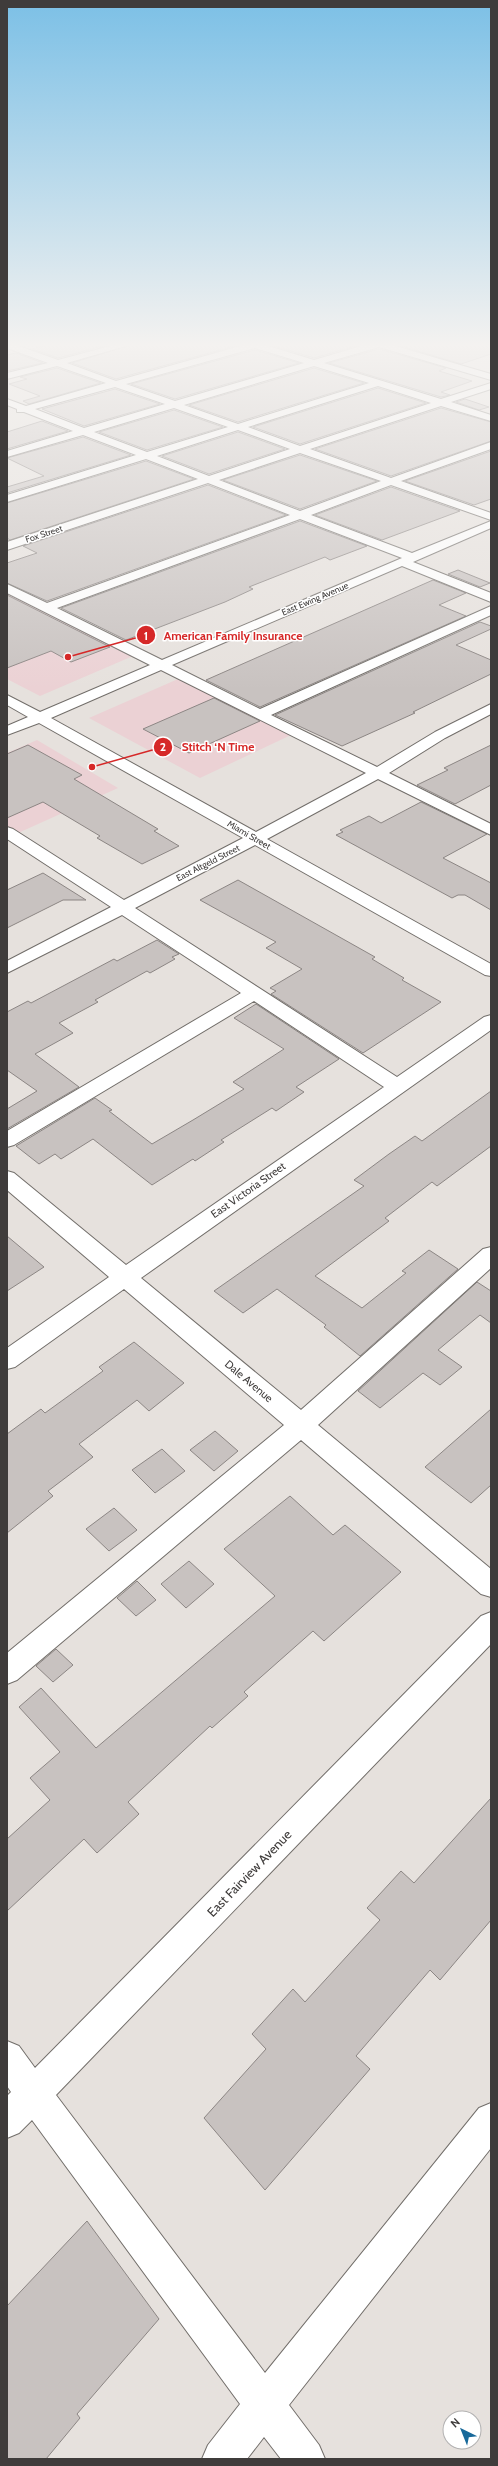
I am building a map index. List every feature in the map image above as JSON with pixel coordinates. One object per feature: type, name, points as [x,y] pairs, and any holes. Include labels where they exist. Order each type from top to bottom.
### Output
[{"type":"street","points":[[7,499],[129,460]]},
{"type":"street","points":[[158,460],[298,514],[407,560],[491,598]]},
{"type":"street","name":"Fox Street","points":[[7,546],[267,460]]},
{"type":"street","points":[[332,460],[491,517]]},
{"type":"street","points":[[48,607],[298,514],[450,460]]},
{"type":"street","name":"East Ewing Avenue","points":[[7,731],[491,524]]},
{"type":"street","points":[[7,588],[48,607],[491,830]]},
{"type":"street","points":[[261,714],[491,610]]},
{"type":"street","name":"Miami Street","points":[[7,698],[491,971]]},
{"type":"street","name":"East Altgeld Street","points":[[7,968],[378,773],[440,735],[491,708]]},
{"type":"street","points":[[10,838],[123,907],[256,992],[397,1086]]},
{"type":"street","points":[[7,1140],[256,992]]},
{"type":"street","name":"East Victoria Street","points":[[7,1360],[491,1021]]},
{"type":"street","name":"Dale Avenue","points":[[7,1178],[491,1585]]},
{"type":"street","points":[[7,1671],[301,1425],[491,1255]]},
{"type":"street","name":"East Fairview Avenue","points":[[7,2121],[491,1625]]},
{"type":"street","points":[[7,2058],[305,2459]]},
{"type":"street","points":[[222,2459],[491,2120]]},
{"type":"shaded area","points":[[7,592],[133,656],[40,696],[7,679]]},
{"type":"shaded area","points":[[178,679],[291,735],[200,778],[89,718]]},
{"type":"shaded area","points":[[37,740],[118,788],[7,838],[7,753]]},
{"type":"building","points":[[11,460],[114,460],[7,493],[7,487],[44,476]]},
{"type":"building","points":[[173,460],[251,460],[209,474]]},
{"type":"building","points":[[284,460],[315,460],[377,481],[300,509],[223,480]]},
{"type":"building","points":[[346,460],[436,460],[391,476]]},
{"type":"building","points":[[465,460],[491,460],[491,499],[474,505],[405,481]]},
{"type":"building","points":[[146,461],[194,479],[10,540],[7,538],[7,503]]},
{"type":"building","points":[[208,485],[286,515],[47,601],[7,583],[7,563],[37,553],[23,546]]},
{"type":"building","points":[[391,487],[460,511],[382,540],[315,515]]},
{"type":"building","points":[[300,521],[367,546],[330,560],[325,557],[249,587],[253,589],[225,602],[126,640],[61,608]]},
{"type":"building","points":[[458,570],[490,583],[480,587],[448,574]]},
{"type":"building","points":[[433,580],[466,593],[439,605],[466,616],[260,707],[206,680]]},
{"type":"building","points":[[7,595],[110,647],[71,662],[51,651],[7,668]]},
{"type":"building","points":[[480,622],[491,626],[491,629],[456,645],[491,660],[491,674],[413,712],[415,713],[342,746],[275,715]]},
{"type":"building","points":[[214,698],[260,721],[189,753],[143,729]]},
{"type":"building","points":[[28,745],[82,775],[74,779],[158,829],[154,831],[179,846],[142,864],[97,838],[100,836],[43,802],[7,818],[7,754]]},
{"type":"building","points":[[491,745],[491,785],[455,804],[417,785],[448,770],[444,768]]},
{"type":"building","points":[[421,802],[487,834],[443,858],[491,883],[491,910],[465,895],[458,895],[452,898],[336,835],[343,832],[340,830],[369,816],[381,823]]},
{"type":"building","points":[[43,873],[86,900],[63,900],[7,928],[7,890]]},
{"type":"building","points":[[238,880],[375,957],[372,959],[404,978],[402,980],[441,1002],[363,1053],[271,994],[276,991],[270,988],[302,969],[266,948],[276,942],[200,900]]},
{"type":"building","points":[[157,940],[179,954],[172,957],[175,959],[150,973],[147,971],[95,1000],[98,1002],[59,1023],[73,1033],[35,1054],[79,1087],[7,1129],[7,1109],[37,1091],[7,1070],[7,1012],[28,1001],[31,1003],[114,959],[117,961]]},
{"type":"building","points":[[256,1004],[339,1059],[296,1087],[304,1092],[276,1111],[272,1108],[221,1140],[224,1142],[195,1161],[193,1159],[152,1185],[93,1139],[61,1159],[55,1154],[39,1164],[16,1146],[95,1098],[112,1110],[109,1111],[152,1144],[193,1120],[244,1089],[233,1082],[284,1049],[234,1018]]},
{"type":"building","points":[[491,1091],[491,1146],[437,1186],[432,1182],[385,1218],[389,1221],[315,1276],[362,1308],[406,1273],[402,1271],[429,1250],[458,1269],[360,1356],[324,1327],[326,1325],[277,1289],[243,1313],[214,1291],[364,1186],[354,1180],[389,1154],[415,1136],[422,1141]]},
{"type":"building","points":[[7,1236],[44,1267],[7,1291]]},
{"type":"building","points":[[477,1282],[491,1291],[491,1323],[480,1315],[438,1350],[462,1367],[440,1385],[423,1373],[380,1408],[358,1391]]},
{"type":"building","points":[[134,1342],[184,1383],[149,1411],[137,1400],[79,1444],[93,1457],[48,1491],[53,1496],[7,1533],[7,1434],[41,1409],[45,1413],[103,1371],[99,1367]]},
{"type":"building","points":[[491,1409],[491,1485],[471,1503],[425,1467]]},
{"type":"building","points":[[215,1431],[238,1451],[214,1471],[190,1450]]},
{"type":"building","points":[[162,1449],[185,1471],[155,1493],[132,1470]]},
{"type":"building","points":[[290,1496],[333,1535],[345,1525],[401,1572],[324,1641],[313,1631],[244,1692],[248,1696],[212,1728],[210,1726],[128,1802],[139,1814],[97,1853],[84,1839],[7,1911],[7,1839],[50,1800],[30,1778],[60,1752],[19,1707],[41,1688],[96,1748],[275,1596],[224,1549]]},
{"type":"building","points":[[114,1508],[137,1530],[109,1551],[86,1529]]},
{"type":"building","points":[[189,1561],[214,1584],[186,1608],[161,1584]]},
{"type":"building","points":[[137,1581],[156,1600],[136,1616],[117,1598]]},
{"type":"building","points":[[56,1649],[73,1665],[53,1682],[36,1666]]},
{"type":"building","points":[[491,1798],[491,1920],[440,1980],[430,1970],[356,2056],[370,2069],[265,2190],[204,2118],[266,2049],[252,2034],[293,1989],[305,2002],[380,1920],[367,1908],[401,1871],[414,1883]]},
{"type":"building","points":[[87,2221],[159,2319],[77,2414],[80,2418],[46,2459],[7,2459],[7,2306]]},
{"type":"place","name":"American Family Insurance","points":[[68,657]]},
{"type":"place","name":"Stitch ‘N Time","points":[[92,767]]}]
